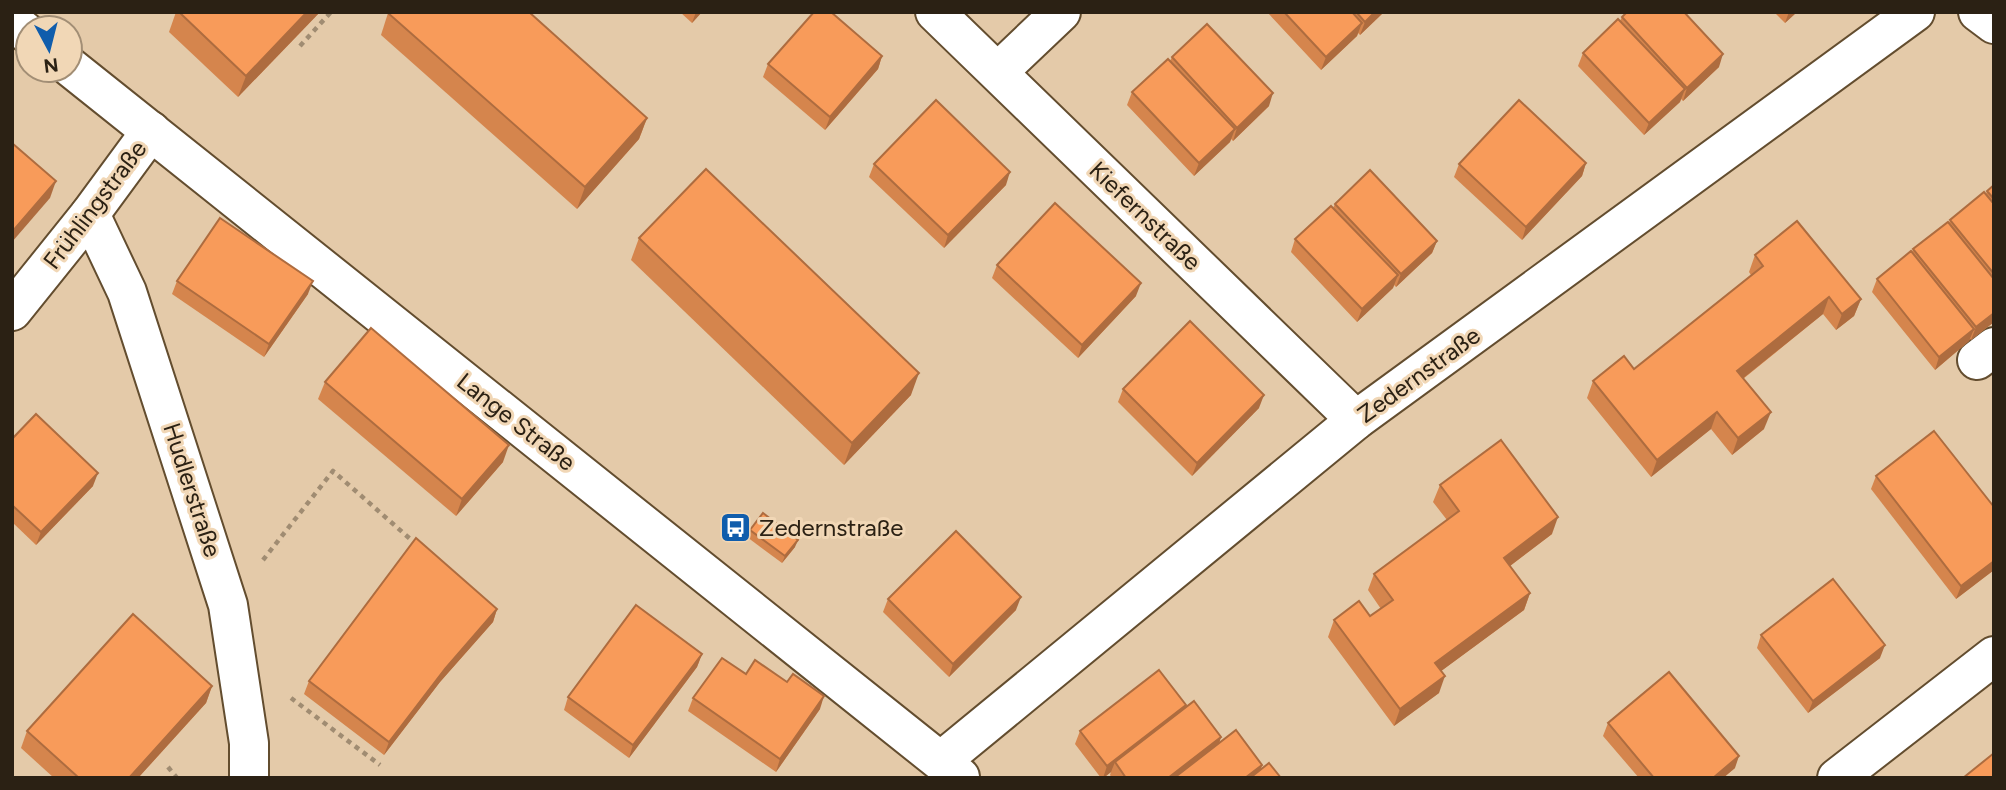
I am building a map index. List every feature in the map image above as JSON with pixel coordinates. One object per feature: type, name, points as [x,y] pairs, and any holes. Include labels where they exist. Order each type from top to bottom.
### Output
[{"type":"street","name":"Kiefernstraße","points":[[934,12],[1356,420]]},
{"type":"street","points":[[998,72],[1061,12]]},
{"type":"street","name":"Zedernstraße","points":[[951,770],[1356,420],[1915,12]]},
{"type":"street","points":[[1978,12],[1994,24]]},
{"type":"street","name":"Lange Straße","points":[[84,78],[951,770]]},
{"type":"street","name":"Frühlingstraße","points":[[12,311],[90,214],[151,131]]},
{"type":"street","name":"Hudlerstraße","points":[[90,214],[127,292],[228,605],[249,743],[249,778]]},
{"type":"street","points":[[1837,778],[1994,656]]},
{"type":"path","points":[[300,46],[331,12]]},
{"type":"path","points":[[228,605],[332,471],[426,553]]},
{"type":"path","points":[[236,657],[380,765]]},
{"type":"path","points":[[168,767],[177,778]]},
{"type":"building","points":[[179,12],[307,12],[246,76]]},
{"type":"building","points":[[389,12],[529,12],[647,118],[585,187]]},
{"type":"building","points":[[814,12],[831,12],[882,56],[830,117],[768,64]]},
{"type":"building","points":[[1284,12],[1352,12],[1362,23],[1326,57]]},
{"type":"building","points":[[1356,12],[1375,12],[1365,22]]},
{"type":"building","points":[[1627,12],[1684,12],[1723,54],[1687,88],[1622,17]]},
{"type":"building","points":[[1618,19],[1685,89],[1649,123],[1583,53]]},
{"type":"building","points":[[1207,24],[1273,93],[1237,128],[1172,57]]},
{"type":"building","points":[[1168,59],[1235,129],[1199,163],[1132,92]]},
{"type":"building","points":[[936,100],[1010,172],[948,235],[874,164]]},
{"type":"building","points":[[1519,100],[1586,163],[1526,227],[1459,164]]},
{"type":"building","points":[[12,143],[56,181],[12,232]]},
{"type":"building","points":[[706,169],[919,373],[852,443],[639,238]]},
{"type":"building","points":[[1370,170],[1437,241],[1401,274],[1335,204]]},
{"type":"building","points":[[1994,185],[1994,199],[1987,191]]},
{"type":"building","points":[[1984,192],[1994,204],[1994,274],[1950,220]]},
{"type":"building","points":[[1055,203],[1141,283],[1082,345],[997,265]]},
{"type":"building","points":[[1331,206],[1398,275],[1362,309],[1295,239]]},
{"type":"building","points":[[220,218],[313,281],[269,344],[177,281]]},
{"type":"building","points":[[1797,221],[1861,299],[1842,314],[1829,297],[1737,371],[1771,412],[1738,438],[1717,412],[1657,460],[1593,381],[1624,356],[1634,369],[1763,266],[1755,255]]},
{"type":"building","points":[[1948,222],[1994,279],[1994,313],[1976,327],[1913,249]]},
{"type":"building","points":[[1911,251],[1974,329],[1939,357],[1877,279]]},
{"type":"building","points":[[1190,321],[1264,395],[1197,463],[1123,389]]},
{"type":"building","points":[[371,328],[509,445],[462,499],[325,382]]},
{"type":"building","points":[[36,414],[98,473],[41,532],[12,505],[12,439]]},
{"type":"building","points":[[1934,431],[1994,507],[1994,561],[1961,586],[1876,476]]},
{"type":"building","points":[[1501,440],[1558,517],[1504,558],[1530,593],[1435,663],[1445,676],[1400,709],[1334,620],[1359,601],[1370,616],[1393,600],[1374,574],[1459,511],[1440,485]]},
{"type":"building","points":[[763,513],[798,540],[785,556],[750,530]]},
{"type":"building","points":[[956,531],[1021,597],[953,664],[888,599]]},
{"type":"building","points":[[416,538],[497,609],[445,669],[389,742],[309,681]]},
{"type":"building","points":[[1833,579],[1885,645],[1813,701],[1761,635]]},
{"type":"building","points":[[636,605],[702,654],[633,745],[568,697]]},
{"type":"building","points":[[133,614],[212,686],[129,778],[79,778],[27,731]]},
{"type":"building","points":[[722,658],[746,674],[755,660],[787,682],[793,674],[824,696],[780,759],[693,698]]},
{"type":"building","points":[[1159,670],[1186,705],[1107,766],[1080,731]]},
{"type":"building","points":[[1669,672],[1739,756],[1713,778],[1654,778],[1608,723]]},
{"type":"building","points":[[1194,701],[1221,737],[1168,778],[1126,778],[1115,762]]},
{"type":"building","points":[[1236,730],[1262,765],[1245,778],[1174,778]]},
{"type":"building","points":[[1994,753],[1994,778],[1963,778]]},
{"type":"building","points":[[1269,763],[1281,778],[1250,778]]},
{"type":"place","name":"Zedernstraße","points":[[736,528]]}]
